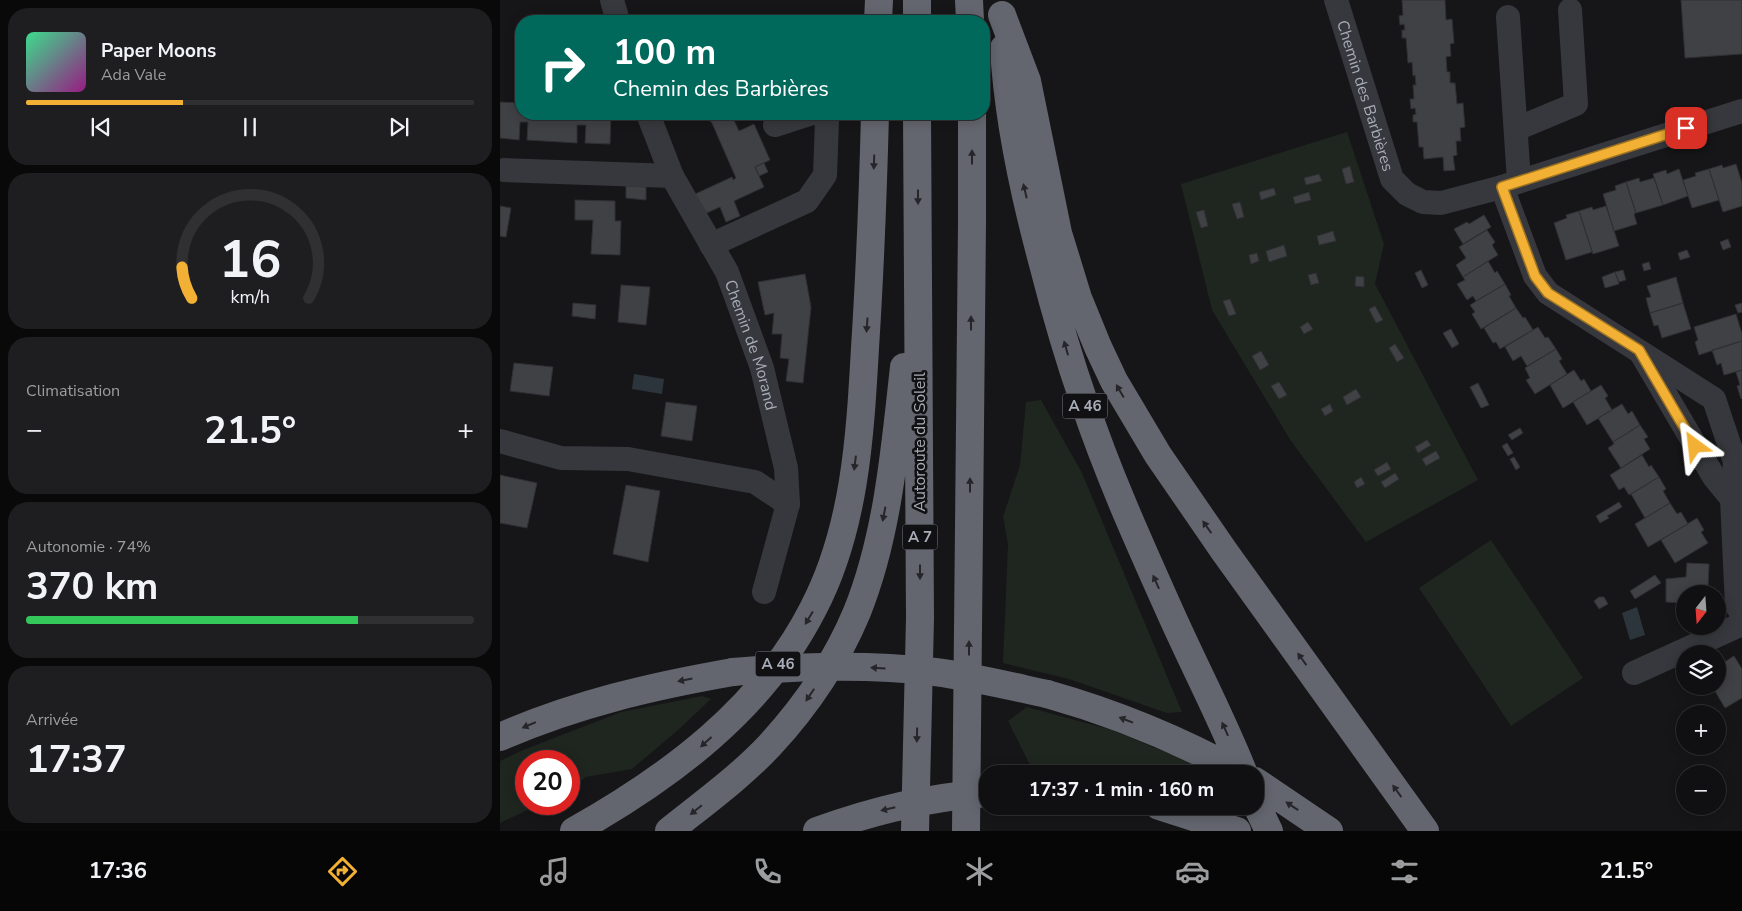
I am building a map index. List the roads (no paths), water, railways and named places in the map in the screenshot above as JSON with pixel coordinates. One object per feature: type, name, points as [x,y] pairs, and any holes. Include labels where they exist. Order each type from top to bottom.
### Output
[{"type":"highway","points":[[878,15],[879,0]]},
{"type":"highway","points":[[916,0],[917,15]]},
{"type":"highway","points":[[969,0],[970,15]]},
{"type":"highway","points":[[1001,8],[1027,81],[1058,233],[1078,298],[1114,382],[1158,455],[1185,495],[1425,831]]},
{"type":"highway","name":"A 46","points":[[1001,8],[1004,53],[1021,172],[1035,234],[1070,361],[1100,446],[1132,526],[1167,607],[1225,728],[1239,765]]},
{"type":"highway","name":"A 46","points":[[574,831],[666,773],[701,747],[734,716],[765,682],[790,649],[813,609],[830,571],[844,530],[853,485],[861,415],[868,315],[875,120]]},
{"type":"highway","name":"Autoroute du Soleil","points":[[915,831],[920,618],[918,120]]},
{"type":"highway","points":[[966,831],[972,120]]},
{"type":"highway","points":[[669,831],[731,782],[769,745],[799,710],[837,654],[857,612],[876,556],[886,504],[918,244]]},
{"type":"highway","points":[[500,738],[539,721],[607,699],[657,686],[733,672],[800,667],[884,668],[962,676],[1047,694],[1104,712],[1171,738],[1225,765]]},
{"type":"highway","points":[[1264,788],[1329,831]]},
{"type":"highway","points":[[817,831],[878,811],[911,803],[944,797],[979,794]]},
{"type":"highway","points":[[1188,815],[1227,827]]},
{"type":"highway","points":[[1261,815],[1269,831]]},
{"type":"street","points":[[612,0],[616,15]]},
{"type":"street","name":"Chemin des Barbières","points":[[1336,0],[1392,179],[1407,194],[1423,202],[1441,204],[1511,184],[1742,111]]},
{"type":"street","points":[[1516,129],[1576,104],[1570,10]]},
{"type":"street","points":[[1508,17],[1516,129],[1511,184],[1535,276],[1548,293],[1714,399],[1735,462],[1732,499],[1737,606],[1742,614]]},
{"type":"street","name":"Chemin de Morand","points":[[650,120],[672,176],[727,272],[762,368],[786,468],[788,504],[764,592]]},
{"type":"street","points":[[775,125],[790,120]]},
{"type":"street","points":[[711,245],[807,201],[825,175],[827,120]]},
{"type":"street","points":[[504,170],[672,176]]},
{"type":"street","points":[[1639,350],[1714,478],[1732,499]]},
{"type":"street","points":[[500,441],[560,458],[628,460],[755,482],[788,504]]},
{"type":"street","points":[[1634,672],[1742,624]]}]
